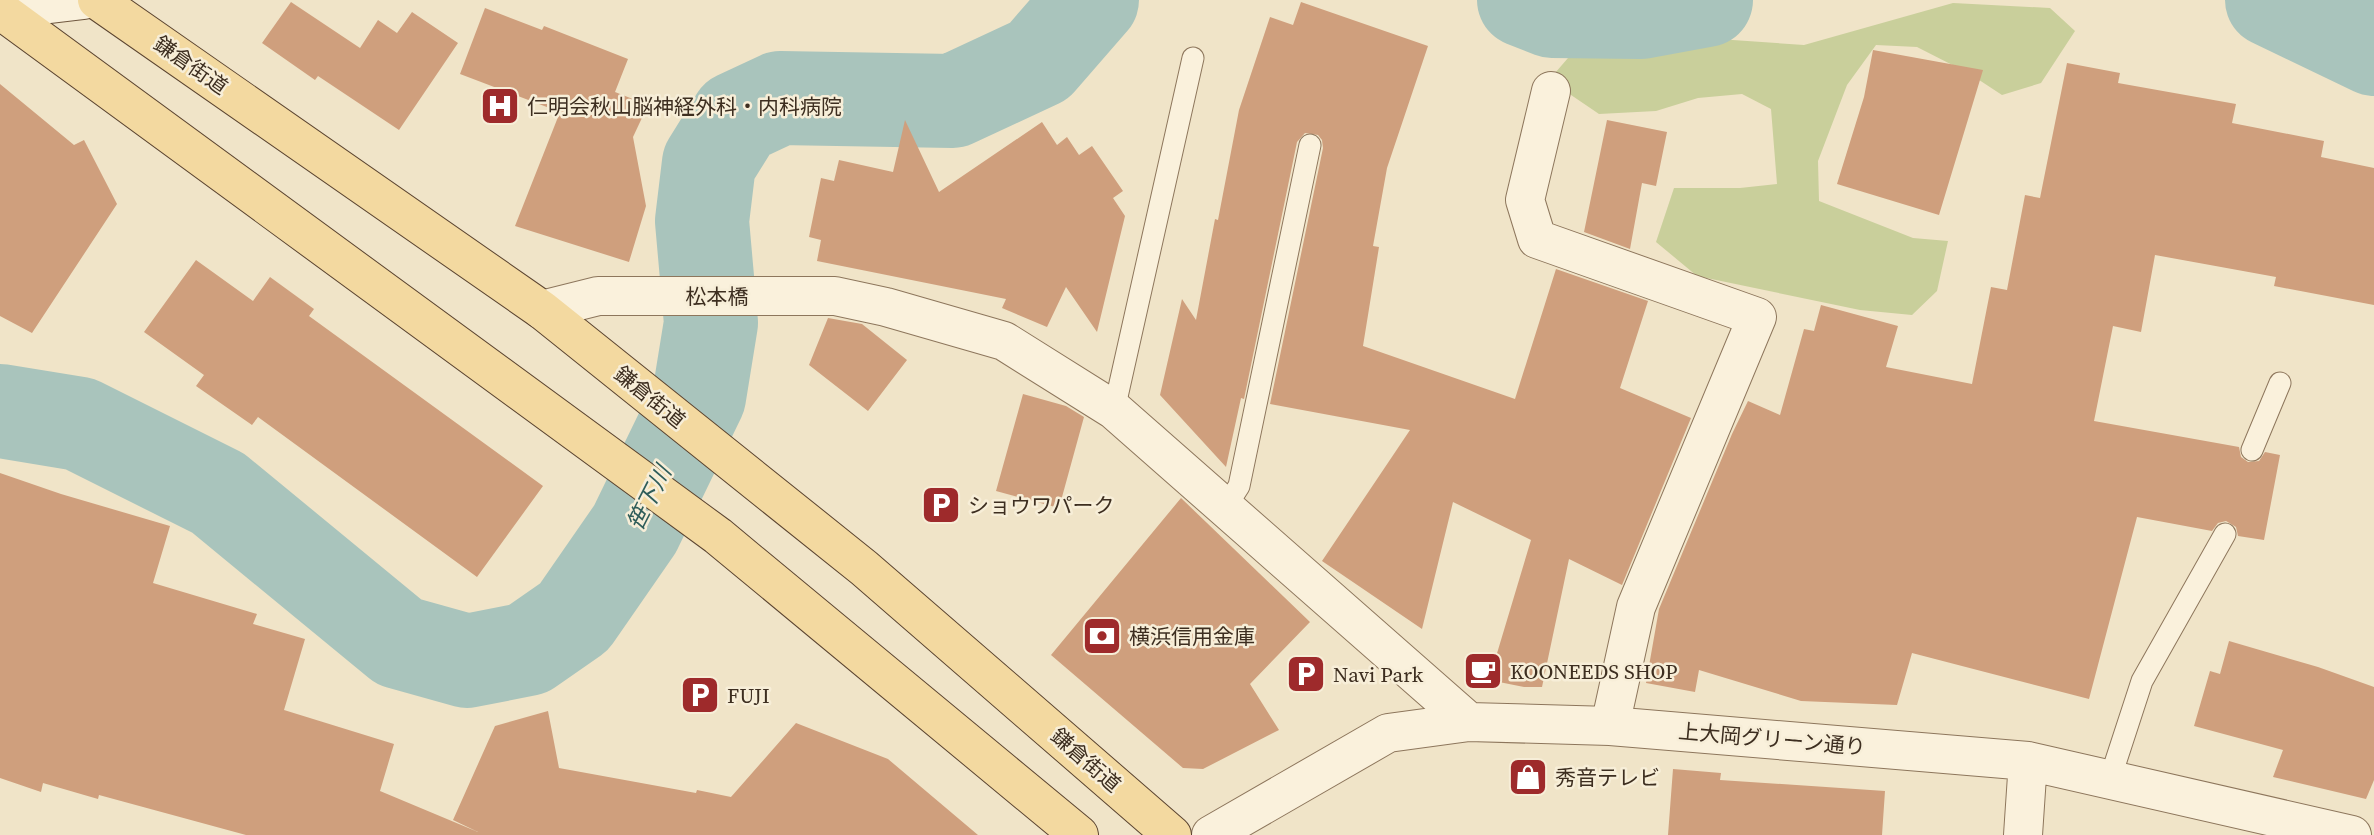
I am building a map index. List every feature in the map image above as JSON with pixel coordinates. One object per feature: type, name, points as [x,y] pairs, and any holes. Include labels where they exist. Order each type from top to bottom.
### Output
[{"type":"main road","name":"鎌倉街道","points":[[97,0],[542,310],[864,568],[1172,835]]},
{"type":"main road","points":[[0,10],[718,536],[1079,835]]},
{"type":"street","points":[[0,10],[84,0]]},
{"type":"street","points":[[1551,91],[1525,200],[1537,239],[1757,317],[1636,607],[1609,726]]},
{"type":"street","name":"松本橋","points":[[542,310],[598,296],[835,296],[886,307],[1004,341],[1114,410],[1469,722]]},
{"type":"street","name":"上大岡グリーン通り","points":[[1211,835],[1388,733],[1469,722],[1609,726],[2028,761],[2352,835]]},
{"type":"street","points":[[2023,835],[2028,761]]},
{"type":"lane","points":[[1114,410],[1193,58]]},
{"type":"lane","points":[[1225,508],[1239,486],[1310,145]]},
{"type":"lane","points":[[2252,450],[2280,383]]},
{"type":"lane","points":[[2110,779],[2142,681],[2225,534]]},
{"type":"green space","points":[[1953,3],[2050,8],[2075,31],[2041,83],[2002,95],[1970,74],[1917,47],[1876,45],[1847,85],[1818,161],[1819,201],[1913,238],[1948,241],[1937,291],[1912,315],[1860,310],[1697,276],[1656,242],[1674,188],[1740,188],[1777,184],[1771,109],[1742,94],[1698,98],[1656,111],[1599,114],[1549,80],[1587,36],[1660,35],[1804,45]]},
{"type":"building","points":[[291,2],[360,48],[378,20],[397,33],[412,12],[458,43],[399,130],[318,76],[315,80],[262,43]]},
{"type":"building","points":[[1301,2],[1428,46],[1387,168],[1373,246],[1379,247],[1363,346],[1515,399],[1556,269],[1648,301],[1620,388],[1691,418],[1622,585],[1569,559],[1542,687],[1524,687],[1489,680],[1531,540],[1453,502],[1422,629],[1322,561],[1410,430],[1270,404],[1323,148],[1318,135],[1305,133],[1297,142],[1244,399],[1241,398],[1226,467],[1160,395],[1182,299],[1196,320],[1239,110],[1270,17],[1293,25]]},
{"type":"building","points":[[485,8],[542,30],[544,26],[628,59],[615,92],[648,105],[633,137],[646,206],[629,262],[515,226],[560,112],[460,74]]},
{"type":"building","points":[[1873,50],[1983,70],[1939,215],[1837,184],[1864,97]]},
{"type":"building","points":[[2067,63],[2120,73],[2118,83],[2236,104],[2232,123],[2324,141],[2321,157],[2374,168],[2374,305],[2274,286],[2276,277],[2155,255],[2141,332],[2113,326],[2094,421],[2239,447],[2241,457],[2248,462],[2259,461],[2265,452],[2280,455],[2264,540],[2238,536],[2236,527],[2226,521],[2218,523],[2212,531],[2137,517],[2089,699],[1912,653],[1897,705],[1801,701],[1699,670],[1695,692],[1646,683],[1659,609],[1732,434],[1748,401],[1780,415],[1804,329],[1814,331],[1821,305],[1898,326],[1886,367],[1972,384],[1991,287],[2007,290],[2025,195],[2040,198]]},
{"type":"building","points":[[0,84],[74,145],[84,140],[117,204],[32,333],[0,316]]},
{"type":"building","points":[[905,120],[939,192],[1042,122],[1057,145],[1067,137],[1079,155],[1092,146],[1123,191],[1113,198],[1125,216],[1097,332],[1066,287],[1047,327],[1002,308],[1006,299],[817,261],[821,240],[809,237],[821,178],[834,181],[839,160],[893,172]]},
{"type":"building","points":[[1607,120],[1667,132],[1656,186],[1642,183],[1630,249],[1584,232]]},
{"type":"building","points":[[196,260],[253,301],[270,277],[314,309],[309,316],[543,486],[477,577],[258,417],[252,425],[196,386],[204,375],[144,332]]},
{"type":"building","points":[[828,318],[862,324],[907,360],[868,411],[809,365]]},
{"type":"building","points":[[1023,394],[1066,406],[1084,417],[1059,508],[996,491]]},
{"type":"building","points":[[0,473],[170,526],[153,583],[257,614],[253,624],[305,639],[284,710],[394,744],[380,791],[478,832],[453,820],[495,726],[548,711],[559,768],[731,797],[796,723],[888,759],[978,835],[246,835],[99,795],[98,799],[43,783],[41,792],[0,778]]},
{"type":"building","points":[[1181,498],[1310,622],[1250,684],[1279,730],[1203,769],[1183,768],[1051,655]]},
{"type":"building","points":[[2229,641],[2318,667],[2374,687],[2374,780],[2366,799],[2273,777],[2283,750],[2194,726],[2210,671],[2220,674]]},
{"type":"building","points":[[1673,769],[1721,773],[1720,780],[1885,791],[1882,835],[1668,835]]},
{"type":"waterway","name":"笹下川","points":[[0,411],[80,424],[218,493],[399,642],[467,661],[528,649],[574,617],[635,529],[699,397],[711,323],[702,221],[709,163],[737,118],[780,98],[953,101],[1039,61],[1092,0]]},
{"type":"waterway","points":[[1524,0],[1552,11],[1641,12],[1706,0]]},
{"type":"waterway","points":[[2272,0],[2374,49]]},
{"type":"place","name":"仁明会秋山脳神経外科・内科病院","points":[[500,106]]},
{"type":"place","name":"ショウワパーク","points":[[941,505]]},
{"type":"place","name":"横浜信用金庫","points":[[1102,636]]},
{"type":"place","name":"KOONEEDS SHOP","points":[[1483,671]]},
{"type":"place","name":"Navi Park","points":[[1306,674]]},
{"type":"place","name":"FUJI","points":[[700,695]]},
{"type":"place","name":"秀音テレビ","points":[[1528,777]]}]
